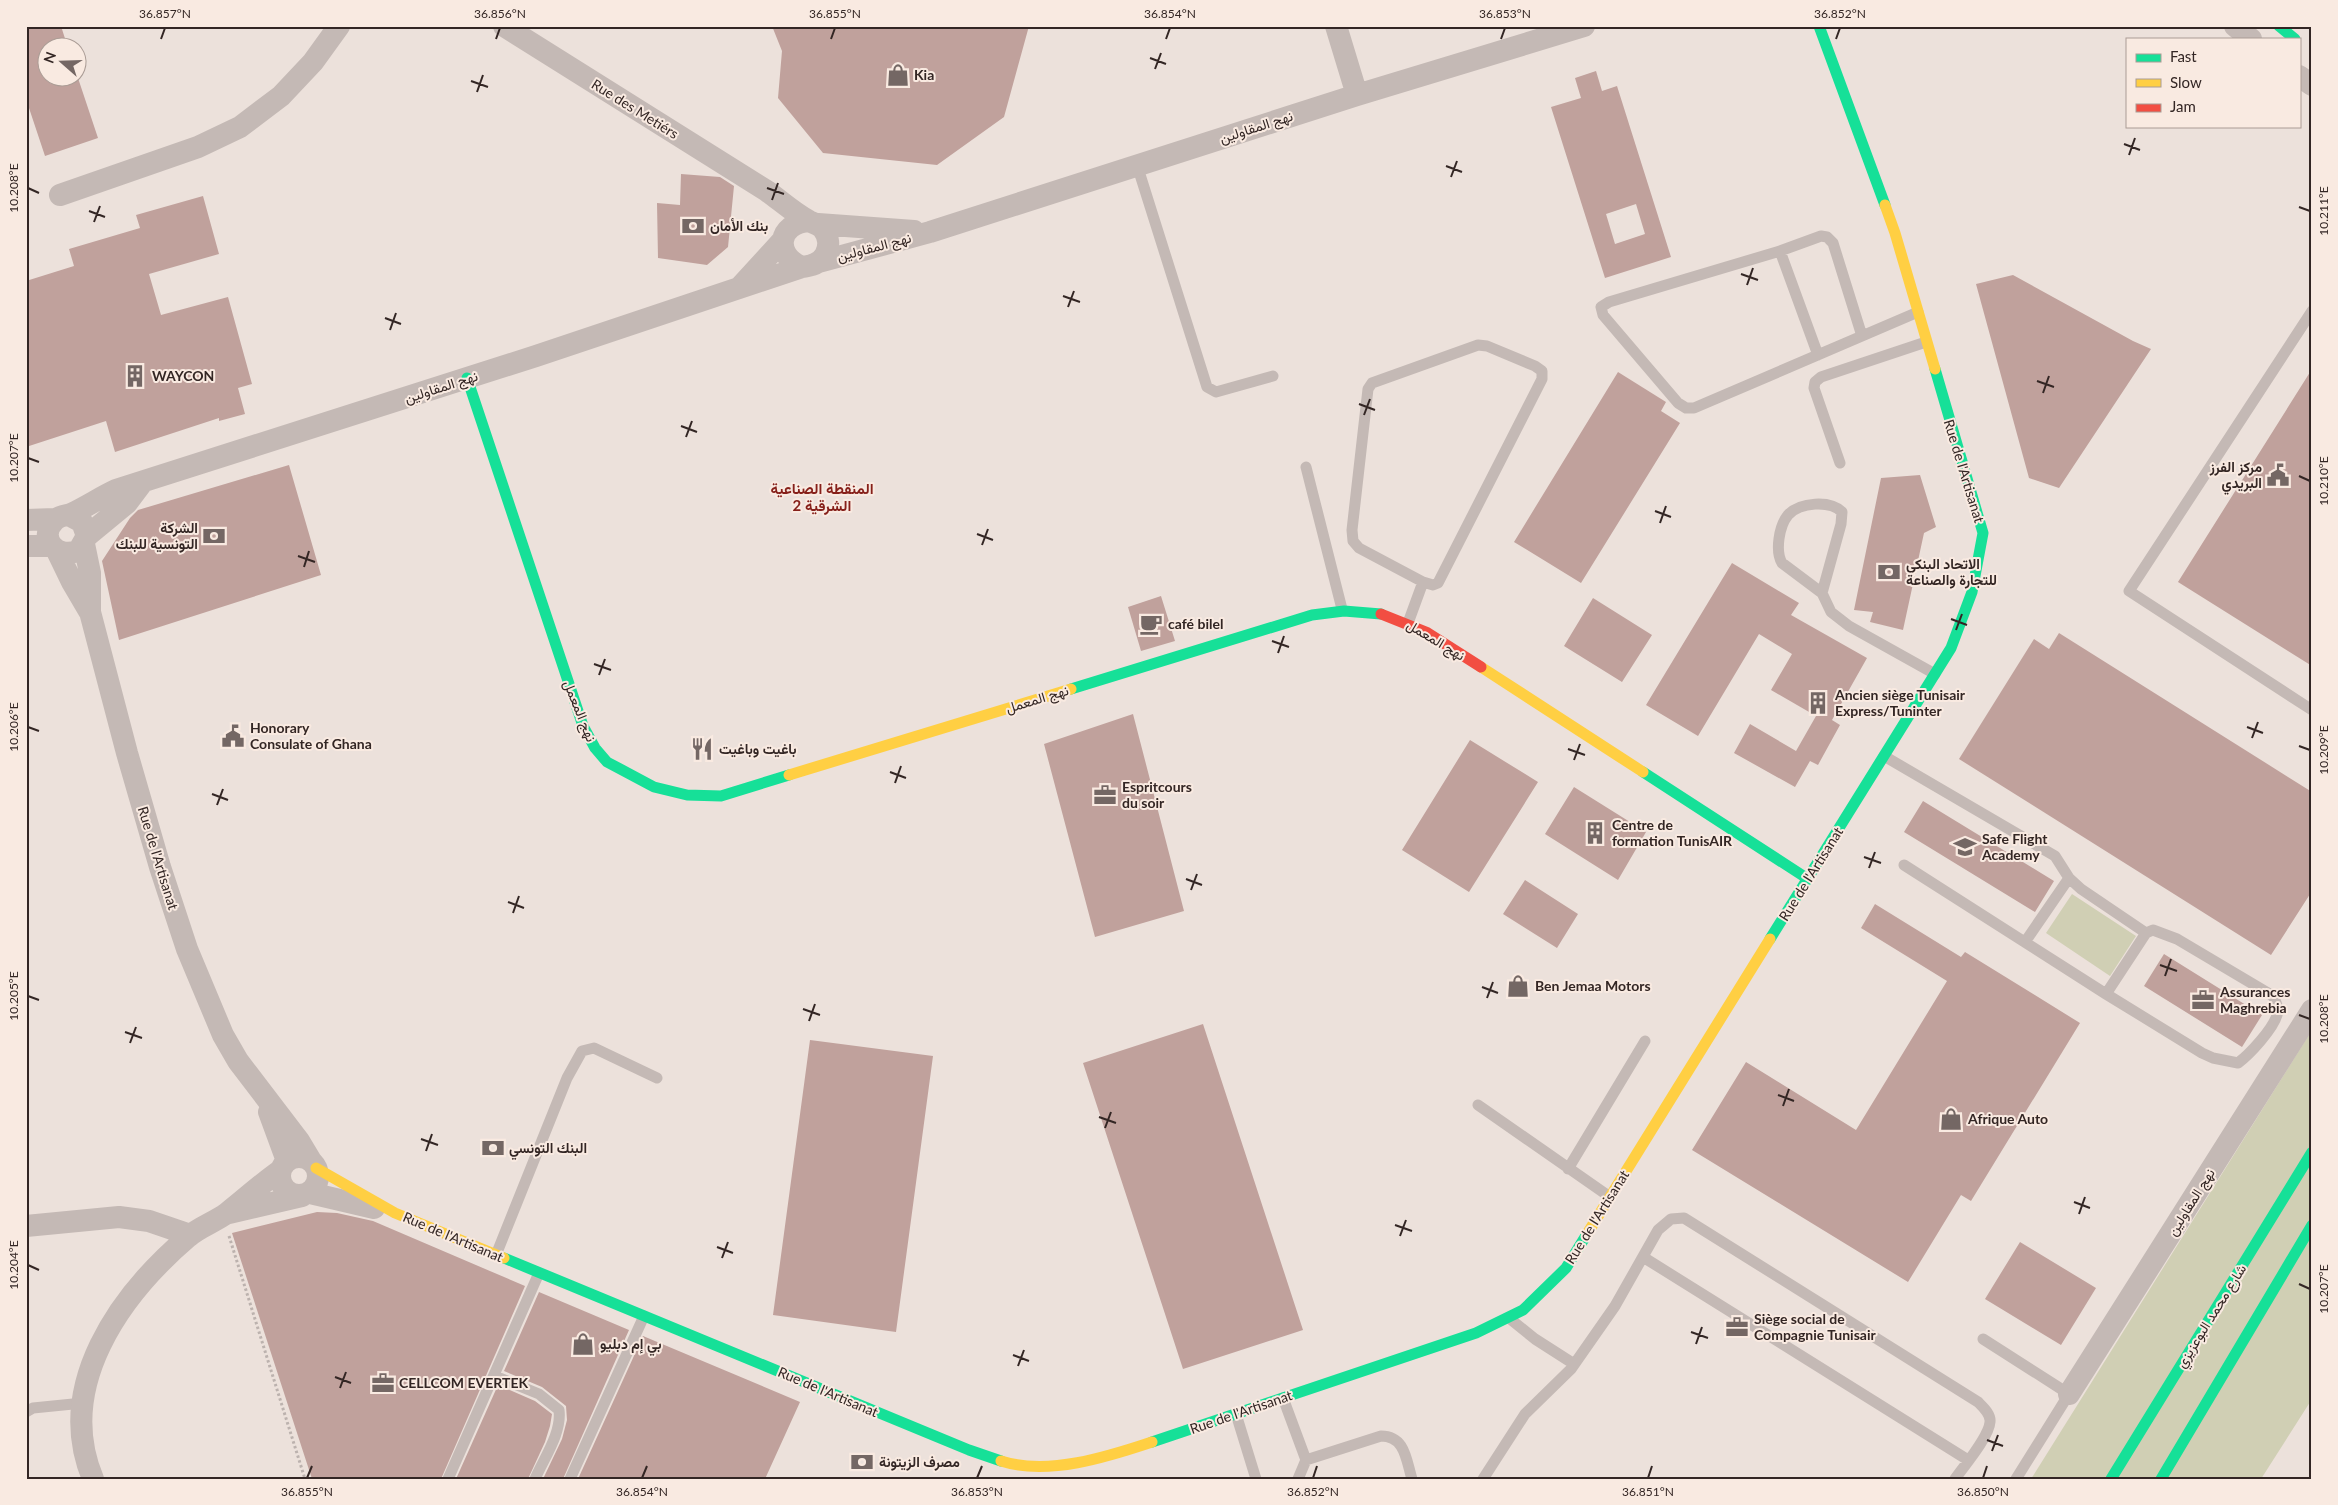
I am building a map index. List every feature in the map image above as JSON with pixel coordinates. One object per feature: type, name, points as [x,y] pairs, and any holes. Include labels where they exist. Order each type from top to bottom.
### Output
[{"type":"main road","name":"Rue de l'Artisanat","points":[[314,1164],[336,1181],[395,1213],[968,1450],[1011,1464],[1042,1467],[1108,1457],[1476,1333],[1523,1310],[1566,1268],[1951,648],[1966,614],[1978,570],[1983,533],[1895,233],[1819,26]]},
{"type":"main road","points":[[2279,26],[2294,38]]},
{"type":"main road","name":"نهج المعمل","points":[[467,378],[583,726],[595,748],[607,762],[654,787],[687,795],[720,796],[1312,616],[1342,609],[1371,611],[1395,617],[1426,632],[1808,879]]},
{"type":"main road","name":"شارع محمد البوعزيزي","points":[[2111,1479],[2312,1152]]},
{"type":"main road","points":[[2161,1479],[2312,1225]]},
{"type":"street","points":[[60,195],[198,147],[240,127],[281,96],[314,62],[339,26]]},
{"type":"street","name":"Rue des Metiérs","points":[[504,26],[767,191],[813,222]]},
{"type":"street","points":[[1336,26],[1357,95]]},
{"type":"street","name":"نهج المقاولين","points":[[26,520],[62,517],[116,490],[467,378],[810,264],[930,232],[1357,95],[1584,26]]},
{"type":"street","points":[[2235,26],[2250,38]]},
{"type":"street","points":[[2300,77],[2312,85]]},
{"type":"street","points":[[767,191],[784,236],[787,257],[810,264],[825,256],[828,247],[824,230],[813,222],[800,221],[792,225],[784,236]]},
{"type":"street","name":"نهج المقاولين","points":[[813,222],[930,232]]},
{"type":"street","name":"نهج المقاولين","points":[[738,288],[784,236]]},
{"type":"street","points":[[26,546],[54,548],[72,553],[127,503],[142,483]]},
{"type":"street","points":[[54,548],[48,532],[62,517],[82,522],[85,540]]},
{"type":"street","name":"Rue de l'Artisanat","points":[[85,540],[90,573],[90,612],[146,819],[187,949],[222,1035],[238,1061],[301,1143],[314,1164]]},
{"type":"street","name":"Rue de l'Artisanat","points":[[54,548],[90,612]]},
{"type":"street","name":"نهج المقاولين","points":[[2069,1394],[2312,1010]]},
{"type":"street","name":"Rue de l'Artisanat","points":[[261,1090],[284,1166]]},
{"type":"street","points":[[93,1479],[80,1432],[82,1403],[89,1372],[105,1335],[118,1314],[154,1268],[190,1235],[224,1215],[257,1186],[296,1158],[314,1164],[317,1181],[306,1194],[224,1215]]},
{"type":"street","points":[[284,1166],[281,1183],[287,1191],[306,1194]]},
{"type":"street","name":"Rue de l'Artisanat","points":[[306,1194],[395,1213]]},
{"type":"street","points":[[26,1226],[119,1217],[150,1221],[190,1235]]},
{"type":"lane","points":[[1137,165],[1207,387],[1216,392],[1273,376]]},
{"type":"lane","points":[[1862,336],[1833,242],[1827,237],[1821,236],[1780,251],[1609,302],[1601,307],[1603,315],[1678,403],[1686,408],[1694,408],[1818,355],[1918,312]]},
{"type":"lane","points":[[1780,251],[1818,355]]},
{"type":"lane","points":[[2312,311],[2129,591],[2312,710]]},
{"type":"lane","points":[[1840,463],[1814,388],[1815,382],[1821,377],[1926,342]]},
{"type":"lane","points":[[1478,345],[1487,346],[1535,366],[1542,371],[1542,379],[1438,583],[1434,585],[1423,582],[1358,548],[1353,541],[1352,530],[1368,389],[1372,383],[1460,351],[1478,345]]},
{"type":"lane","points":[[1306,467],[1342,609]]},
{"type":"lane","points":[[1822,593],[1841,524],[1842,512],[1835,506],[1820,504],[1798,508],[1788,516],[1781,530],[1778,556],[1782,564],[1822,593],[1831,612],[1849,626],[1934,674]]},
{"type":"lane","points":[[1408,623],[1423,582]]},
{"type":"lane","points":[[1884,756],[2055,856],[2069,878],[2081,889],[2146,933],[2158,931],[2177,939],[2273,996],[2277,1004],[2278,1014],[2249,1055],[2238,1063],[2227,1062],[2202,1052],[2106,994],[1904,865]]},
{"type":"lane","points":[[2025,942],[2069,878]]},
{"type":"lane","points":[[2106,994],[2146,933]]},
{"type":"lane","points":[[1568,1169],[1645,1041]]},
{"type":"lane","points":[[496,1255],[563,1087],[582,1051],[594,1048],[657,1078]]},
{"type":"lane","points":[[1478,1105],[1610,1197]]},
{"type":"lane","points":[[1483,1479],[1525,1414],[1556,1385],[1574,1364],[1615,1306],[1658,1230],[1671,1219],[1684,1218],[1978,1402],[1990,1418],[1990,1422],[1985,1436],[1955,1479]]},
{"type":"lane","points":[[1643,1257],[1968,1460]]},
{"type":"lane","points":[[448,1479],[539,1273]]},
{"type":"lane","points":[[570,1479],[644,1316]]},
{"type":"lane","points":[[1509,1318],[1535,1339],[1574,1364]]},
{"type":"lane","points":[[1984,1339],[2069,1394],[2016,1479]]},
{"type":"lane","points":[[494,1376],[539,1394],[559,1410],[560,1420],[558,1426],[535,1479]]},
{"type":"lane","points":[[1283,1398],[1306,1460],[1298,1479]]},
{"type":"lane","points":[[26,1412],[33,1408],[82,1403]]},
{"type":"lane","points":[[1236,1414],[1256,1479]]},
{"type":"lane","points":[[1306,1460],[1380,1436],[1391,1436],[1400,1442],[1412,1479]]},
{"type":"path","points":[[224,1215],[305,1479]]},
{"type":"green space","points":[[2072,894],[2136,936],[2110,976],[2046,933]]},
{"type":"green space","points":[[2312,1030],[2312,1399],[2261,1479],[2031,1479]]},
{"type":"building","points":[[26,26],[61,26],[65,38],[38,38],[38,88],[81,88],[98,138],[45,156],[26,99]]},
{"type":"building","name":"Kia","points":[[772,26],[1029,26],[1004,117],[937,165],[823,153],[778,98],[782,51]]},
{"type":"building","points":[[1596,71],[1602,91],[1617,86],[1671,257],[1605,278],[1551,107],[1581,98],[1575,78]],"holes":[[[1636,204],[1645,234],[1615,244],[1606,214]]]},
{"type":"building","name":"بنك الأمان","points":[[681,174],[720,177],[734,186],[728,247],[707,265],[658,258],[657,203],[680,205]]},
{"type":"building","points":[[203,196],[219,254],[149,274],[161,315],[228,297],[252,384],[238,388],[245,414],[219,421],[219,418],[115,452],[106,421],[26,447],[26,281],[74,266],[69,249],[140,228],[136,215]]},
{"type":"building","points":[[2013,275],[2151,349],[2059,488],[2029,478],[1976,284]]},
{"type":"building","name":"مركز الفرز البريدي","points":[[2312,369],[2312,666],[2178,582]]},
{"type":"building","points":[[1618,372],[1666,402],[1661,411],[1680,423],[1581,583],[1514,542]]},
{"type":"building","name":"الشركة التونسية للبنك","points":[[289,465],[321,575],[119,640],[102,561],[130,518],[138,510]]},
{"type":"building","name":"الاتحاد البنكي للتجارة والصناعة","points":[[1920,475],[1936,527],[1924,533],[1903,630],[1870,622],[1873,612],[1854,610],[1881,478]]},
{"type":"building","points":[[1732,563],[1799,603],[1791,615],[1867,658],[1832,720],[1840,725],[1818,765],[1810,761],[1795,787],[1734,753],[1750,724],[1796,751],[1816,716],[1771,690],[1792,654],[1759,634],[1698,736],[1646,705]]},
{"type":"building","name":"café bilel","points":[[1161,596],[1175,641],[1141,651],[1128,607]]},
{"type":"building","points":[[1593,598],[1652,635],[1622,682],[1564,646]]},
{"type":"building","points":[[2059,633],[2312,792],[2312,891],[2271,955],[1959,759],[2034,639],[2049,649]]},
{"type":"building","name":"Espritcours du soir","points":[[1133,714],[1184,911],[1095,937],[1044,744]]},
{"type":"building","points":[[1470,740],[1538,782],[1469,892],[1402,850]]},
{"type":"building","name":"Centre de formation TunisAIR","points":[[1574,787],[1646,832],[1618,880],[1545,834]]},
{"type":"building","points":[[1923,801],[2054,881],[2035,912],[1904,832]]},
{"type":"building","points":[[1525,880],[1578,914],[1557,948],[1503,914]]},
{"type":"building","points":[[1875,904],[1961,957],[1965,952],[2080,1023],[1971,1201],[1961,1195],[1908,1282],[1692,1150],[1746,1062],[1856,1130],[1947,981],[1861,928]]},
{"type":"building","name":"Assurances Maghrebia","points":[[2164,954],[2262,1015],[2242,1047],[2144,986]]},
{"type":"building","points":[[1203,1024],[1303,1330],[1183,1369],[1083,1063]]},
{"type":"building","points":[[810,1040],[933,1056],[896,1332],[773,1315]]},
{"type":"building","name":"CELLCOM EVERTEK","points":[[317,1212],[337,1213],[373,1221],[525,1286],[441,1479],[312,1479],[232,1233]]},
{"type":"building","points":[[2020,1242],[2096,1288],[2061,1345],[1985,1299]]},
{"type":"building","points":[[539,1292],[629,1330],[563,1479],[543,1479],[562,1439],[567,1420],[566,1406],[542,1387],[504,1371]]},
{"type":"building","points":[[643,1336],[800,1402],[765,1479],[578,1479]]},
{"type":"building","points":[[498,1385],[535,1401],[552,1414],[545,1442],[528,1479],[456,1479]]},
{"type":"traffic: fast","points":[[1819,26],[1885,205]]},
{"type":"traffic: fast","points":[[2279,26],[2294,38]]},
{"type":"traffic: fast","points":[[1770,939],[1951,648],[1972,592],[1983,533],[1935,369]]},
{"type":"traffic: fast","points":[[467,378],[583,726],[595,748],[607,762],[654,787],[687,795],[721,796],[789,775]]},
{"type":"traffic: fast","points":[[1071,689],[1312,615],[1344,611],[1381,614]]},
{"type":"traffic: fast","points":[[1643,772],[1808,879]]},
{"type":"traffic: fast","points":[[2111,1479],[2312,1152]]},
{"type":"traffic: fast","points":[[2161,1479],[2312,1225]]},
{"type":"traffic: fast","points":[[1152,1442],[1476,1333],[1523,1310],[1566,1268],[1587,1234]]},
{"type":"traffic: fast","points":[[504,1258],[969,1450],[1001,1461]]},
{"type":"traffic: slow","points":[[1885,205],[1935,369]]},
{"type":"traffic: slow","points":[[1481,667],[1643,772]]},
{"type":"traffic: slow","points":[[789,775],[1071,689]]},
{"type":"traffic: slow","points":[[1587,1234],[1770,939]]},
{"type":"traffic: slow","points":[[316,1168],[395,1213],[504,1258]]},
{"type":"traffic: slow","points":[[1001,1461],[1019,1465],[1058,1466],[1097,1459],[1152,1442]]},
{"type":"traffic: jam","points":[[1381,614],[1426,632],[1481,667]]},
{"type":"place","name":"Kia","points":[[898,75]]},
{"type":"place","name":"بنك الأمان","points":[[693,226]]},
{"type":"place","name":"WAYCON","points":[[135,376]]},
{"type":"place","name":"مركز الفرز البريدي","points":[[2278,475]]},
{"type":"place","name":"الشركة التونسية للبنك","points":[[214,536]]},
{"type":"place","name":"الاتحاد البنكي للتجارة والصناعة","points":[[1889,572]]},
{"type":"place","name":"café bilel","points":[[1151,624]]},
{"type":"place","name":"Ancien siège Tunisair Express/Tuninter","points":[[1818,703]]},
{"type":"place","name":"Honorary Consulate of Ghana","points":[[233,736]]},
{"type":"place","name":"باغيت وباغيت","points":[[702,749]]},
{"type":"place","name":"Espritcours du soir","points":[[1105,795]]},
{"type":"place","name":"Centre de formation TunisAIR","points":[[1595,833]]},
{"type":"place","name":"Safe Flight Academy","points":[[1965,847]]},
{"type":"place","name":"Ben Jemaa Motors","points":[[1518,986]]},
{"type":"place","name":"Assurances Maghrebia","points":[[2203,1000]]},
{"type":"place","name":"Afrique Auto","points":[[1951,1119]]},
{"type":"place","name":"البنك التونسي","points":[[493,1148]]},
{"type":"place","name":"Siège social de Compagnie Tunisair","points":[[1737,1327]]},
{"type":"place","name":"بي إم دبليو","points":[[583,1344]]},
{"type":"place","name":"CELLCOM EVERTEK","points":[[383,1383]]},
{"type":"place","name":"مصرف الزيتونة","points":[[862,1462]]},
{"type":"district","name":"المنقطة الصناعية الشرقية 2","points":[[822,498]]}]
